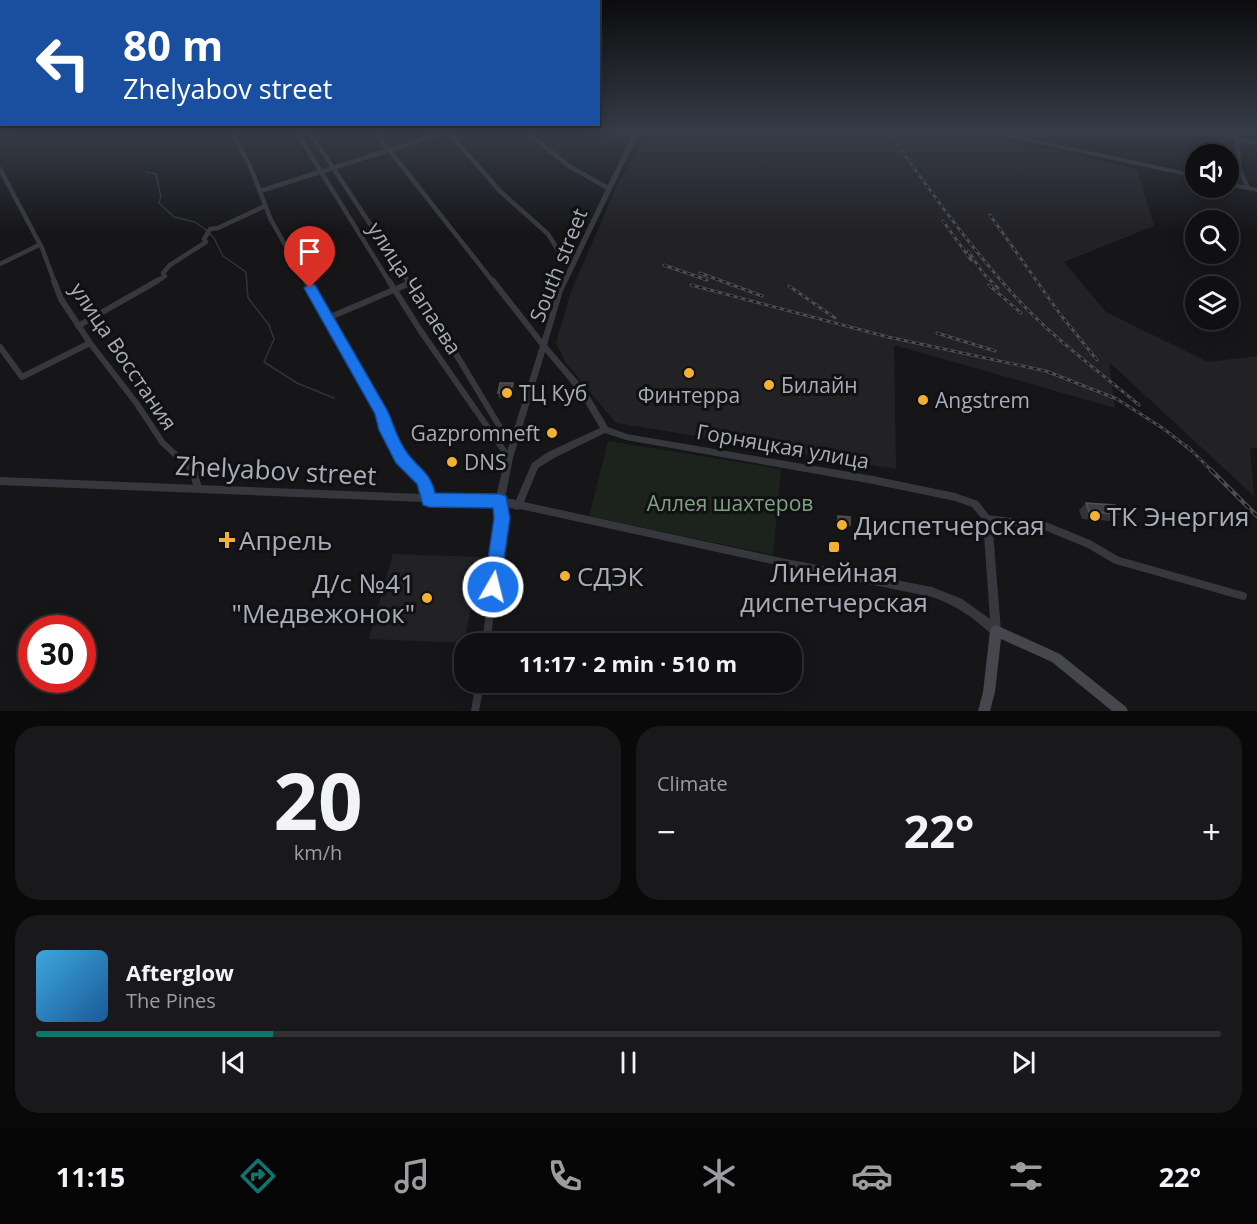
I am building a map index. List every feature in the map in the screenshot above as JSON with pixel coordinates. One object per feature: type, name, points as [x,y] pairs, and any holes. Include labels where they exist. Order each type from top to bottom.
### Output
[{"type":"main road","points":[[984,711],[989,692],[996,631],[1056,658],[1122,711]]},
{"type":"street","points":[[248,166],[271,220],[382,414],[387,430],[402,458],[424,480],[429,500]]},
{"type":"street","name":"улица Чапаева","points":[[318,166],[395,290],[509,458]]},
{"type":"street","points":[[260,191],[339,166]]},
{"type":"street","points":[[403,166],[583,393],[605,429],[551,455],[535,466],[518,506]]},
{"type":"street","points":[[479,166],[501,191],[548,234],[561,255],[572,264]]},
{"type":"street","points":[[569,166],[608,188]]},
{"type":"street","name":"South street","points":[[500,501],[509,458],[560,291],[619,166]]},
{"type":"street","points":[[1155,166],[1185,173]]},
{"type":"street","points":[[1240,166],[1248,188]]},
{"type":"street","name":"улица Чапаева","points":[[333,168],[410,284],[501,429],[516,435]]},
{"type":"street","name":"улица Восстания","points":[[0,169],[39,245],[61,299],[162,442],[195,471],[198,488]]},
{"type":"street","points":[[1239,186],[1257,190]]},
{"type":"street","points":[[78,326],[122,303],[164,275],[170,265],[206,242],[204,239],[210,229],[218,228],[265,206]]},
{"type":"street","points":[[0,264],[39,245]]},
{"type":"street","points":[[328,318],[410,284]]},
{"type":"street","points":[[0,347],[22,377],[90,343]]},
{"type":"street","name":"Горняцкая улица","points":[[605,429],[626,437],[812,469],[955,497],[975,504],[987,519]]},
{"type":"street","name":"Zhelyabov street","points":[[0,481],[429,500],[500,501],[952,597],[972,610],[996,631]]},
{"type":"street","points":[[487,633],[502,518],[500,501]]},
{"type":"street","points":[[996,631],[987,519],[1045,526],[1089,544],[1116,560],[1243,596]]},
{"type":"street","points":[[476,711],[478,693]]},
{"type":"shaded area","points":[[628,166],[1125,166],[1137,169],[1154,226],[1064,262],[1106,312],[1208,362],[1257,356],[1257,448],[1250,448],[1254,496],[1109,362],[1115,408],[894,345],[896,469],[616,423],[565,362],[556,342],[572,289],[619,181]]},
{"type":"shaded area","name":"Д/с №41 \"Медвежонок\"","points":[[393,554],[481,557],[466,633],[454,633],[454,643],[369,639]]},
{"type":"green space","name":"Аллея шахтеров","points":[[608,441],[781,469],[773,555],[589,516]]},
{"type":"building","points":[[500,383],[513,383],[510,393],[498,393]]},
{"type":"building","points":[[1086,503],[1115,505],[1118,514],[1089,512]]},
{"type":"building","points":[[838,516],[850,517],[850,525],[839,521]]},
{"type":"waterway","points":[[146,172],[156,174],[161,197],[159,203],[174,217],[195,222],[205,229],[214,238],[223,256],[246,272],[248,298],[269,325],[274,339],[264,362],[297,383],[334,398]]},
{"type":"railway","points":[[913,166],[995,274],[1026,308],[1057,337],[1139,405]]},
{"type":"railway","points":[[990,215],[1060,314],[1097,360]]},
{"type":"railway","points":[[943,221],[971,260]]},
{"type":"railway","points":[[968,251],[983,273],[998,288]]},
{"type":"railway","points":[[664,265],[707,280]]},
{"type":"railway","points":[[700,273],[762,296]]},
{"type":"railway","points":[[691,285],[888,337],[1046,371],[1117,399],[1164,429],[1193,452]]},
{"type":"railway","points":[[989,285],[1021,313]]},
{"type":"railway","points":[[789,286],[835,318]]},
{"type":"railway","points":[[937,333],[995,351]]},
{"type":"railway","points":[[1187,446],[1193,452]]},
{"type":"railway","points":[[1193,452],[1257,516]]},
{"type":"place","name":"Финтерра","points":[[689,373]]},
{"type":"place","name":"Билайн","points":[[769,385]]},
{"type":"place","name":"ТЦ Куб","points":[[507,393]]},
{"type":"place","name":"Angstrem","points":[[923,400]]},
{"type":"place","name":"Gazpromneft","points":[[552,433]]},
{"type":"place","name":"DNS","points":[[452,462]]},
{"type":"place","name":"ТК Энергия","points":[[1095,516]]},
{"type":"place","name":"Диспетчерская","points":[[842,525]]},
{"type":"place","name":"Апрель","points":[[227,540]]},
{"type":"place","name":"Линейная диспетчерская","points":[[834,547]]},
{"type":"place","name":"СДЭК","points":[[565,576]]},
{"type":"place","name":"Д/с №41 \"Медвежонок\"","points":[[427,598]]},
{"type":"route","points":[[310,288],[382,414],[387,430],[402,458],[424,480],[429,500],[500,501],[502,518],[493,587]]}]
